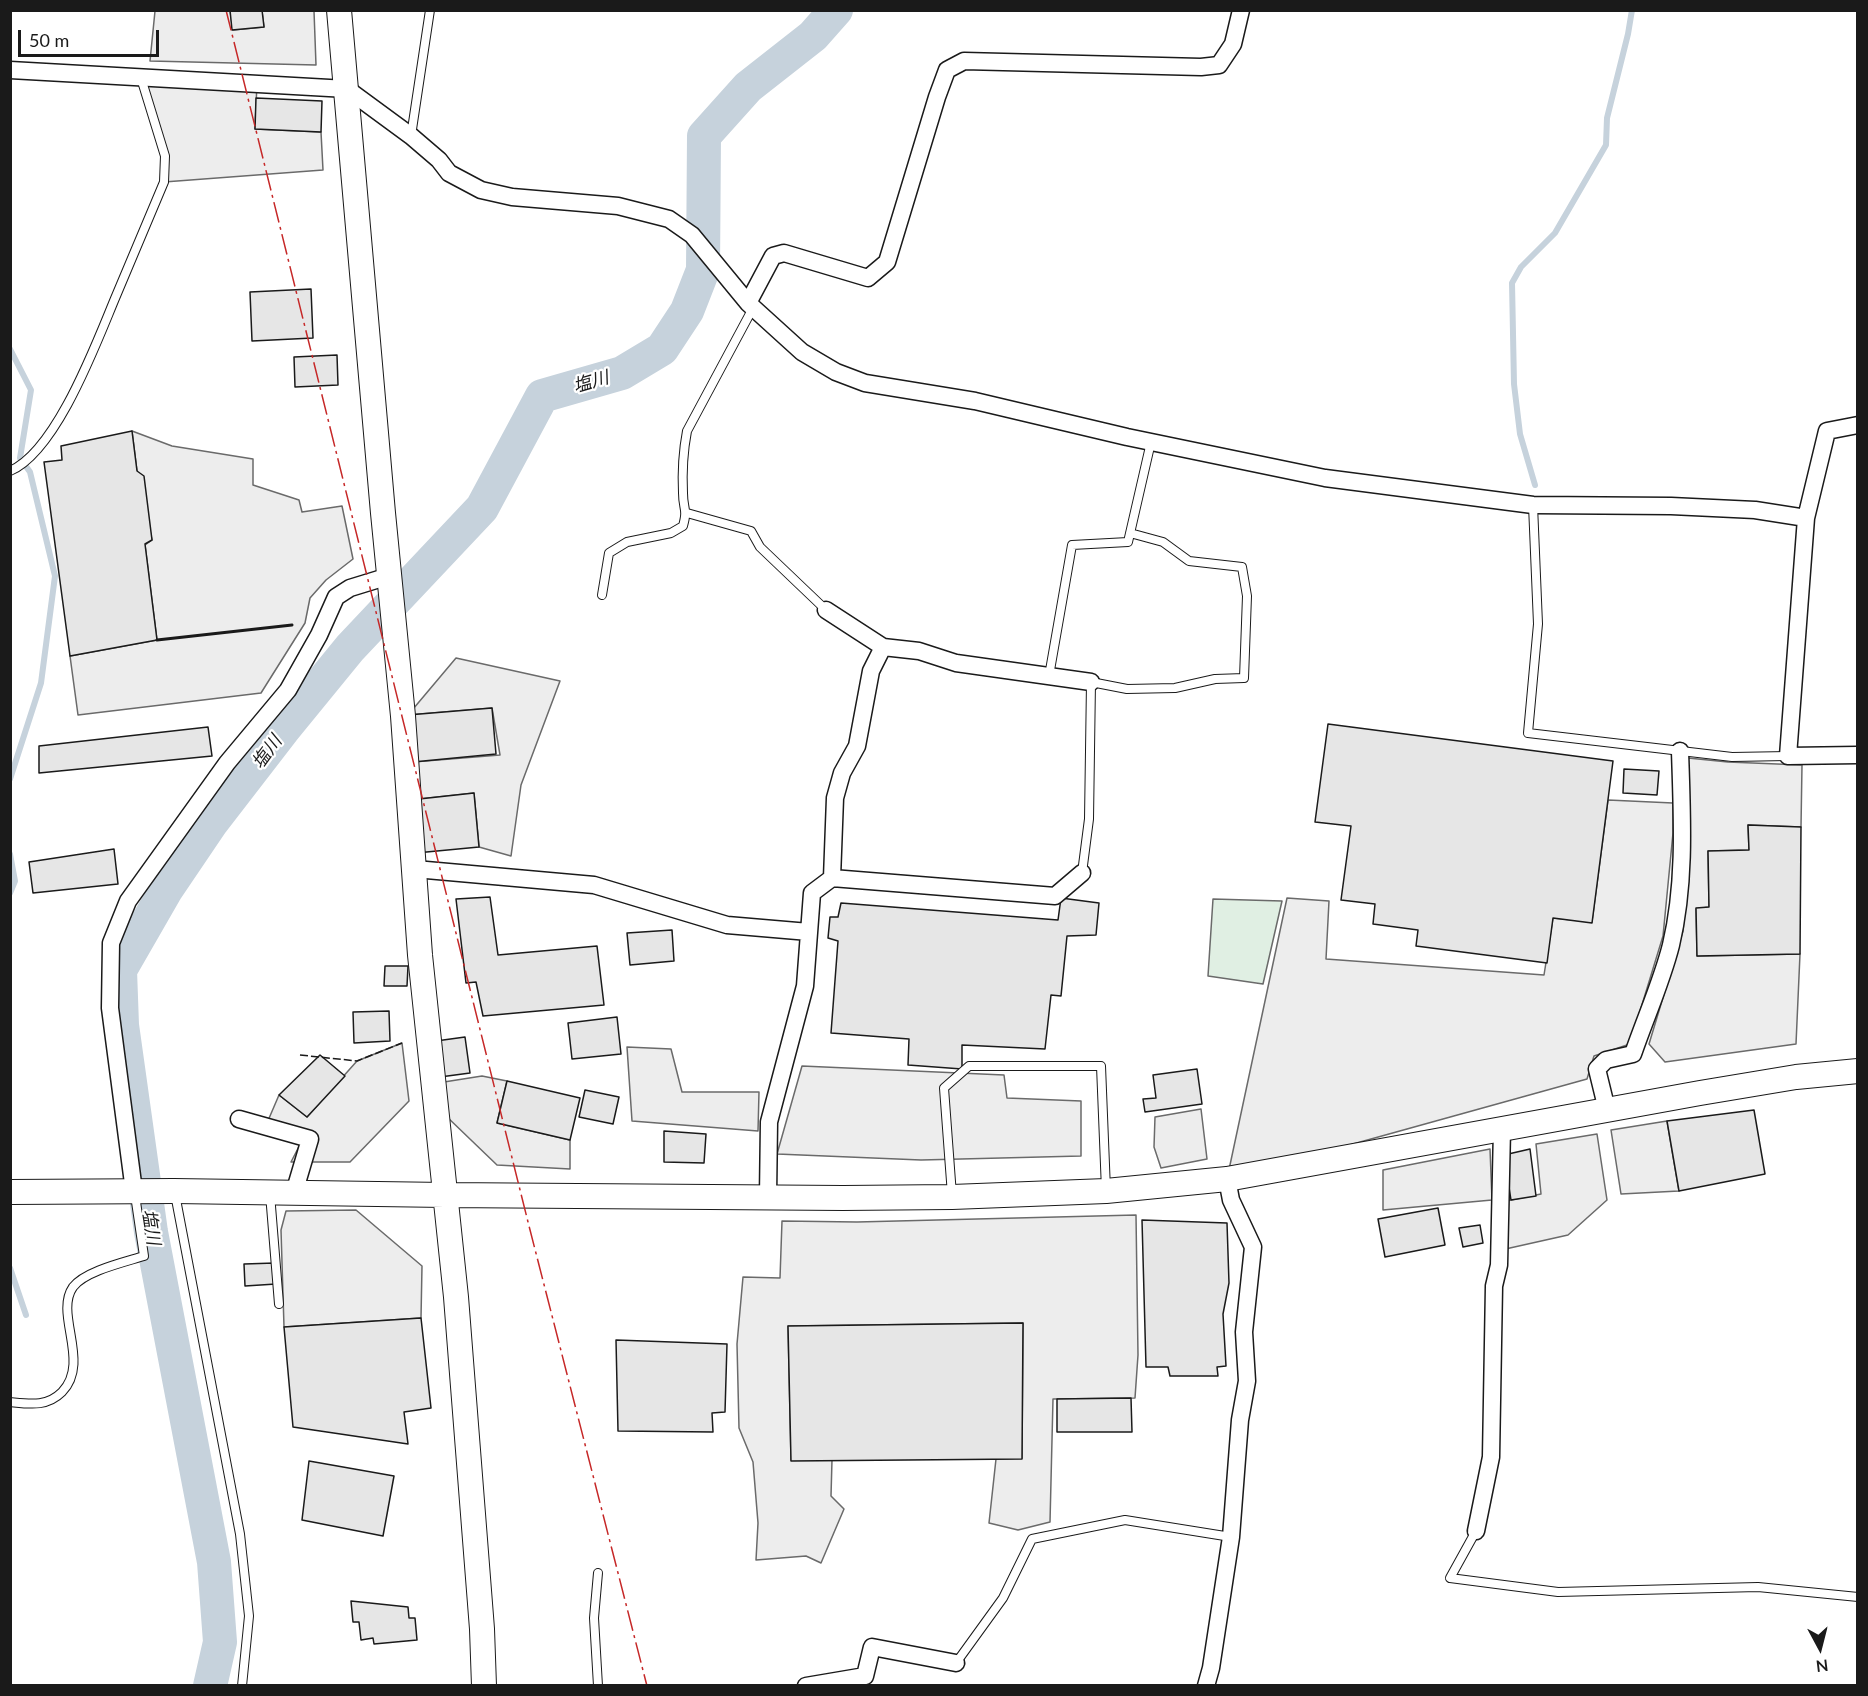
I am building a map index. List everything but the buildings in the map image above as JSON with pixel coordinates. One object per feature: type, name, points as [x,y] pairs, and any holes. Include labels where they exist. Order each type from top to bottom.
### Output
[{"type":"street","points":[[339,10],[415,869],[420,954],[457,1309],[482,1629],[484,1686]]},
{"type":"street","points":[[750,306],[773,256],[784,253],[868,278],[887,262],[947,70],[964,62],[1219,65],[1233,44],[1241,10]]},
{"type":"street","points":[[10,70],[346,89],[411,136],[439,160],[449,173],[481,190],[512,197],[618,206],[669,219],[692,236],[750,306],[802,352],[836,372],[865,383],[975,401],[1151,442],[1325,478],[1533,505],[1671,506],[1755,510],[1806,518]]},
{"type":"street","points":[[1857,425],[1827,431],[1806,518],[1788,756],[1857,755]]},
{"type":"street","points":[[134,1191],[110,1008],[111,944],[128,901],[227,764],[288,690],[319,635],[336,597],[350,588],[389,576]]},
{"type":"street","points":[[826,610],[883,647],[919,651],[956,663],[1092,682]]},
{"type":"street","points":[[832,878],[835,798],[842,772],[857,746],[871,671],[883,647]]},
{"type":"street","points":[[1607,1110],[1597,1069],[1606,1060],[1633,1054],[1671,945],[1678,898],[1682,824],[1680,751]]},
{"type":"street","points":[[415,869],[594,885],[727,925],[809,932]]},
{"type":"street","points":[[768,1197],[769,1122],[805,986],[812,893],[832,878],[1055,896],[1082,873]]},
{"type":"street","points":[[10,1192],[174,1191],[445,1195],[952,1197],[1106,1191],[1227,1179],[1796,1077],[1857,1071]]},
{"type":"street","points":[[239,1119],[310,1139],[282,1192]]},
{"type":"street","points":[[1476,1531],[1491,1457],[1494,1286],[1499,1265],[1502,1129]]},
{"type":"street","points":[[1206,1686],[1211,1668],[1231,1537],[1240,1420],[1247,1381],[1244,1332],[1253,1247],[1231,1200],[1227,1179]]},
{"type":"street","points":[[806,1686],[865,1676],[872,1647],[956,1663]]},
{"type":"lane","points":[[411,136],[430,10]]},
{"type":"lane","points":[[14,469],[30,458],[60,418],[84,372],[164,182],[165,156],[141,78]]},
{"type":"lane","points":[[602,595],[609,553],[627,542],[670,533],[683,526],[687,513],[682,497],[683,452],[687,431],[750,306]]},
{"type":"lane","points":[[1049,676],[1072,545],[1128,542],[1151,442]]},
{"type":"lane","points":[[1533,505],[1538,624],[1528,733],[1732,757],[1788,756]]},
{"type":"lane","points":[[687,513],[751,531],[760,547],[826,610]]},
{"type":"lane","points":[[1082,873],[1089,819],[1092,682],[1127,689],[1175,688],[1215,679],[1244,678],[1246,596],[1242,567],[1190,561],[1163,542],[1130,533]]},
{"type":"lane","points":[[952,1197],[944,1088],[969,1066],[1101,1066],[1106,1191]]},
{"type":"lane","points":[[10,1402],[37,1405],[54,1400],[69,1384],[74,1364],[67,1299],[74,1286],[93,1273],[144,1256],[134,1191]]},
{"type":"lane","points":[[174,1191],[240,1534],[249,1616],[242,1686]]},
{"type":"lane","points":[[279,1304],[282,1192]]},
{"type":"lane","points":[[956,1663],[1003,1598],[1032,1539],[1125,1520],[1231,1537]]},
{"type":"lane","points":[[1476,1531],[1450,1578],[1558,1592],[1758,1587],[1857,1597]]},
{"type":"lane","points":[[598,1573],[594,1618],[598,1686]]},
{"type":"green space","points":[[1213,899],[1282,901],[1263,984],[1208,976]]},
{"type":"shaded area","points":[[155,11],[230,11],[233,30],[264,27],[262,11],[314,11],[316,65],[150,61]]},
{"type":"shaded area","points":[[141,78],[257,83],[255,129],[321,132],[323,170],[164,182],[165,156]]},
{"type":"shaded area","points":[[132,431],[172,446],[253,459],[253,485],[299,500],[302,512],[342,506],[353,559],[326,580],[310,598],[305,623],[261,693],[78,715],[70,656],[157,640],[145,545],[152,540],[137,471]]},
{"type":"shaded area","points":[[456,658],[560,681],[521,785],[511,856],[479,847],[474,793],[410,800],[413,762],[500,755],[492,708],[408,715]]},
{"type":"shaded area","points":[[1688,758],[1802,765],[1801,827],[1748,825],[1749,850],[1708,851],[1709,907],[1696,909],[1697,956],[1800,954],[1796,1044],[1665,1062],[1649,1044],[1683,931],[1689,839]]},
{"type":"shaded area","points":[[1608,800],[1673,803],[1673,833],[1663,936],[1630,1044],[1594,1056],[1587,1079],[1227,1179],[1287,898],[1329,901],[1326,959],[1544,975],[1553,918],[1592,922]]},
{"type":"shaded area","points":[[402,1043],[409,1101],[350,1162],[291,1162],[307,1131],[267,1123],[279,1095],[307,1117],[357,1061]]},
{"type":"shaded area","points":[[627,1047],[671,1049],[682,1092],[759,1092],[758,1131],[632,1121]]},
{"type":"shaded area","points":[[802,1066],[1004,1075],[1007,1098],[1081,1101],[1081,1156],[921,1160],[777,1154]]},
{"type":"shaded area","points":[[482,1076],[507,1081],[497,1123],[570,1140],[570,1169],[497,1165],[445,1115],[444,1082]]},
{"type":"shaded area","points":[[1201,1109],[1207,1159],[1161,1168],[1154,1147],[1155,1117]]},
{"type":"shaded area","points":[[1667,1121],[1679,1191],[1621,1194],[1611,1130]]},
{"type":"shaded area","points":[[1597,1134],[1607,1200],[1568,1235],[1501,1250],[1506,1201],[1541,1194],[1536,1144]]},
{"type":"shaded area","points":[[1490,1149],[1492,1200],[1383,1210],[1383,1170]]},
{"type":"shaded area","points":[[356,1210],[422,1266],[421,1318],[284,1327],[281,1230],[286,1211]]},
{"type":"shaded area","points":[[1136,1215],[1138,1355],[1135,1398],[1053,1399],[1050,1522],[1018,1530],[989,1523],[996,1459],[1022,1458],[1023,1323],[788,1326],[791,1460],[832,1460],[831,1496],[844,1509],[821,1563],[806,1556],[756,1560],[758,1523],[753,1462],[739,1428],[737,1344],[743,1277],[780,1278],[782,1221],[857,1222]]},
{"type":"waterway","name":"塩川","points":[[210,1686],[220,1642],[214,1562],[151,1232],[122,1025],[120,970],[166,890],[212,822],[283,730],[350,648],[482,508],[542,396],[622,373],[662,349],[687,311],[703,270],[704,136],[748,87],[813,36],[836,10]]},
{"type":"waterway","points":[[1535,485],[1520,434],[1514,384],[1512,283],[1521,267],[1555,233],[1606,145],[1607,118],[1632,10]]},
{"type":"waterway","points":[[10,349],[31,390],[20,458],[30,472],[55,576],[41,683],[10,779]]},
{"type":"waterway","points":[[10,854],[15,881],[10,893]]},
{"type":"waterway","points":[[10,1268],[26,1315]]},
{"type":"fence","points":[[300,1055],[357,1061],[402,1043]]},
{"type":"wall","points":[[157,640],[292,625]]},
{"type":"power","points":[[226,10],[529,1226],[647,1686]]}]
